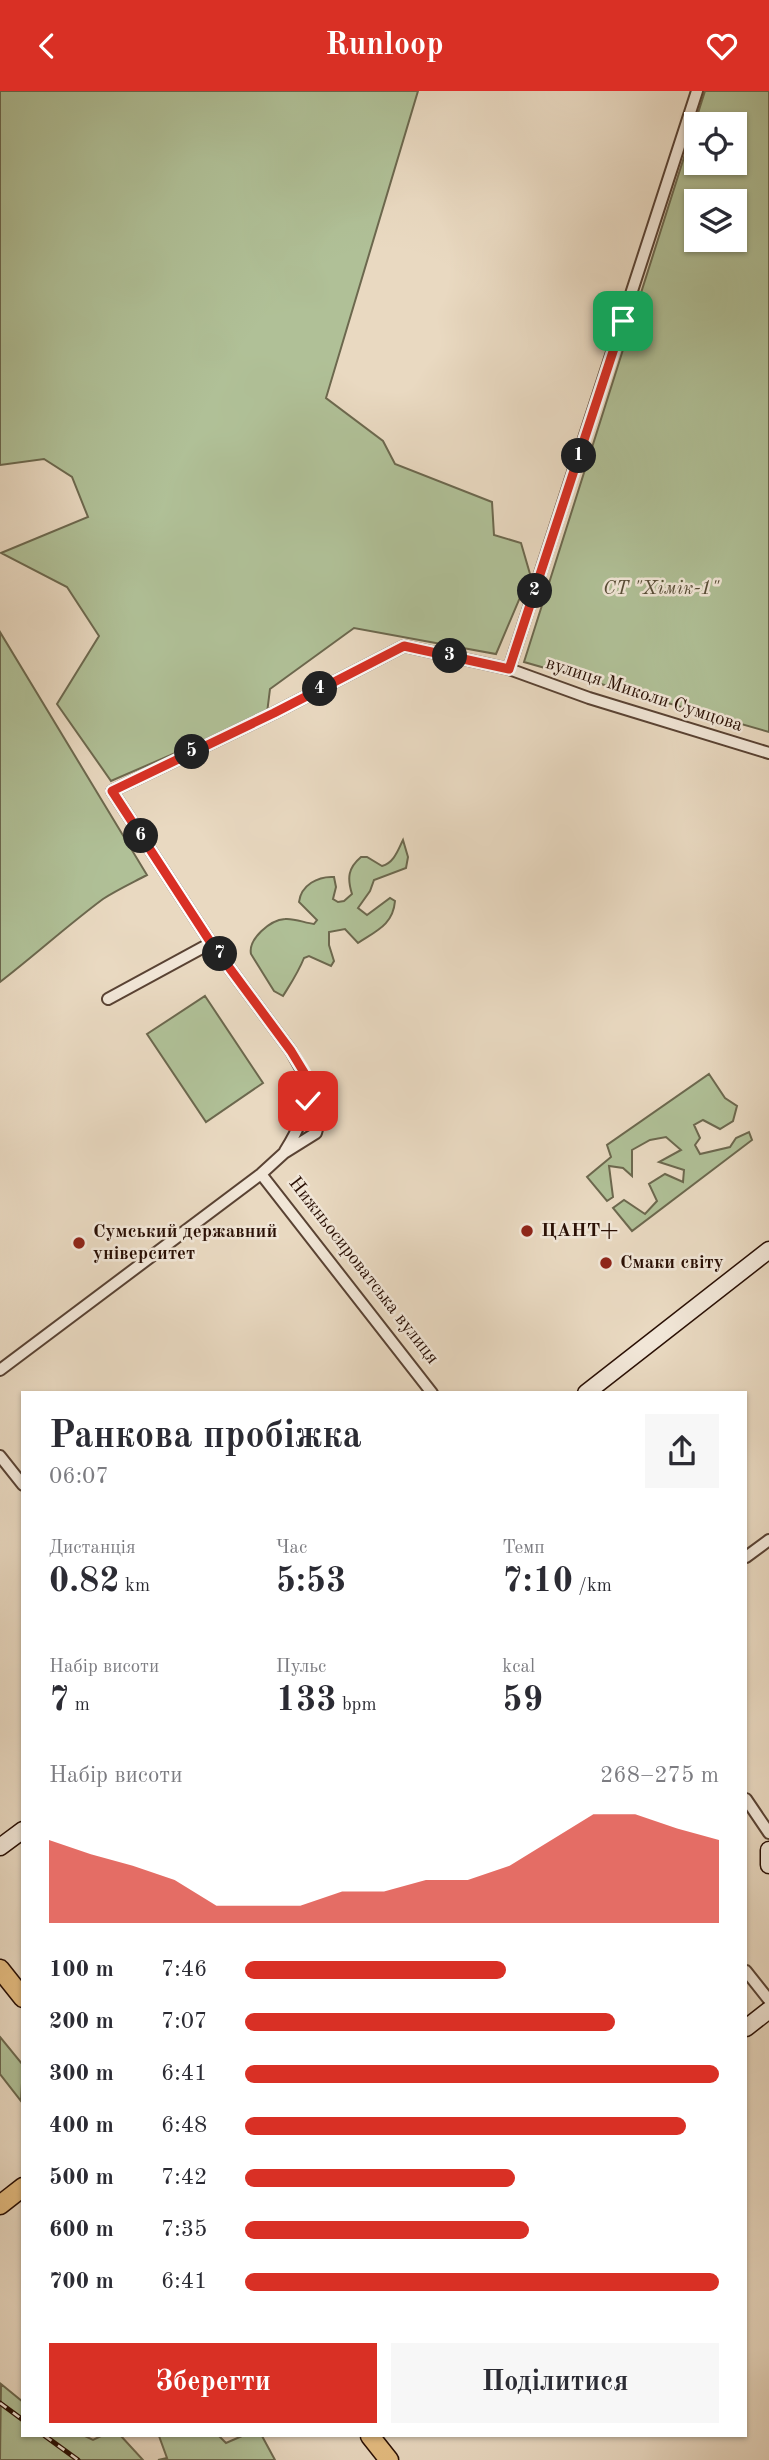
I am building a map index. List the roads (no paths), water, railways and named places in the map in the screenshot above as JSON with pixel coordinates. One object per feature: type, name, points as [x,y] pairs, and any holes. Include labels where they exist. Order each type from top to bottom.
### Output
[{"type":"main road","points":[[589,1391],[769,1249]]},
{"type":"main road","points":[[0,1847],[21,1831]]},
{"type":"main road","points":[[769,1850],[769,1865]]},
{"type":"main road","points":[[0,1969],[21,1995]]},
{"type":"main road","points":[[747,2027],[769,2010]]},
{"type":"main road","points":[[0,2205],[21,2189]]},
{"type":"main road","points":[[371,2437],[389,2460]]},
{"type":"street","points":[[509,669],[697,91]]},
{"type":"street","name":"вулиця Миколи Сумцова","points":[[211,943],[112,791],[274,713],[404,646],[509,669],[589,698],[769,753]]},
{"type":"street","points":[[0,1370],[261,1174],[284,1153],[316,1133],[321,1115],[311,1084],[291,1051],[211,943],[108,999]]},
{"type":"street","points":[[284,1153],[294,1137],[308,1101],[311,1084]]},
{"type":"street","name":"Нижньосироватська вулиця","points":[[261,1174],[430,1391]]},
{"type":"street","points":[[0,1455],[21,1482]]},
{"type":"street","points":[[747,1556],[769,1540]]},
{"type":"street","points":[[747,1800],[769,1833]]},
{"type":"street","points":[[747,1972],[769,2000]]},
{"type":"railway","points":[[0,2403],[21,2419]]},
{"type":"railway","points":[[46,2437],[78,2460]]},
{"type":"place","name":"ЦАНТ+","points":[[527,1231]]},
{"type":"place","name":"Сумський державний університет","points":[[79,1243]]},
{"type":"place","name":"Смаки світу","points":[[606,1263]]},
{"type":"park label","name":"СТ \"Хімік-1\"","points":[[661,589]]}]
